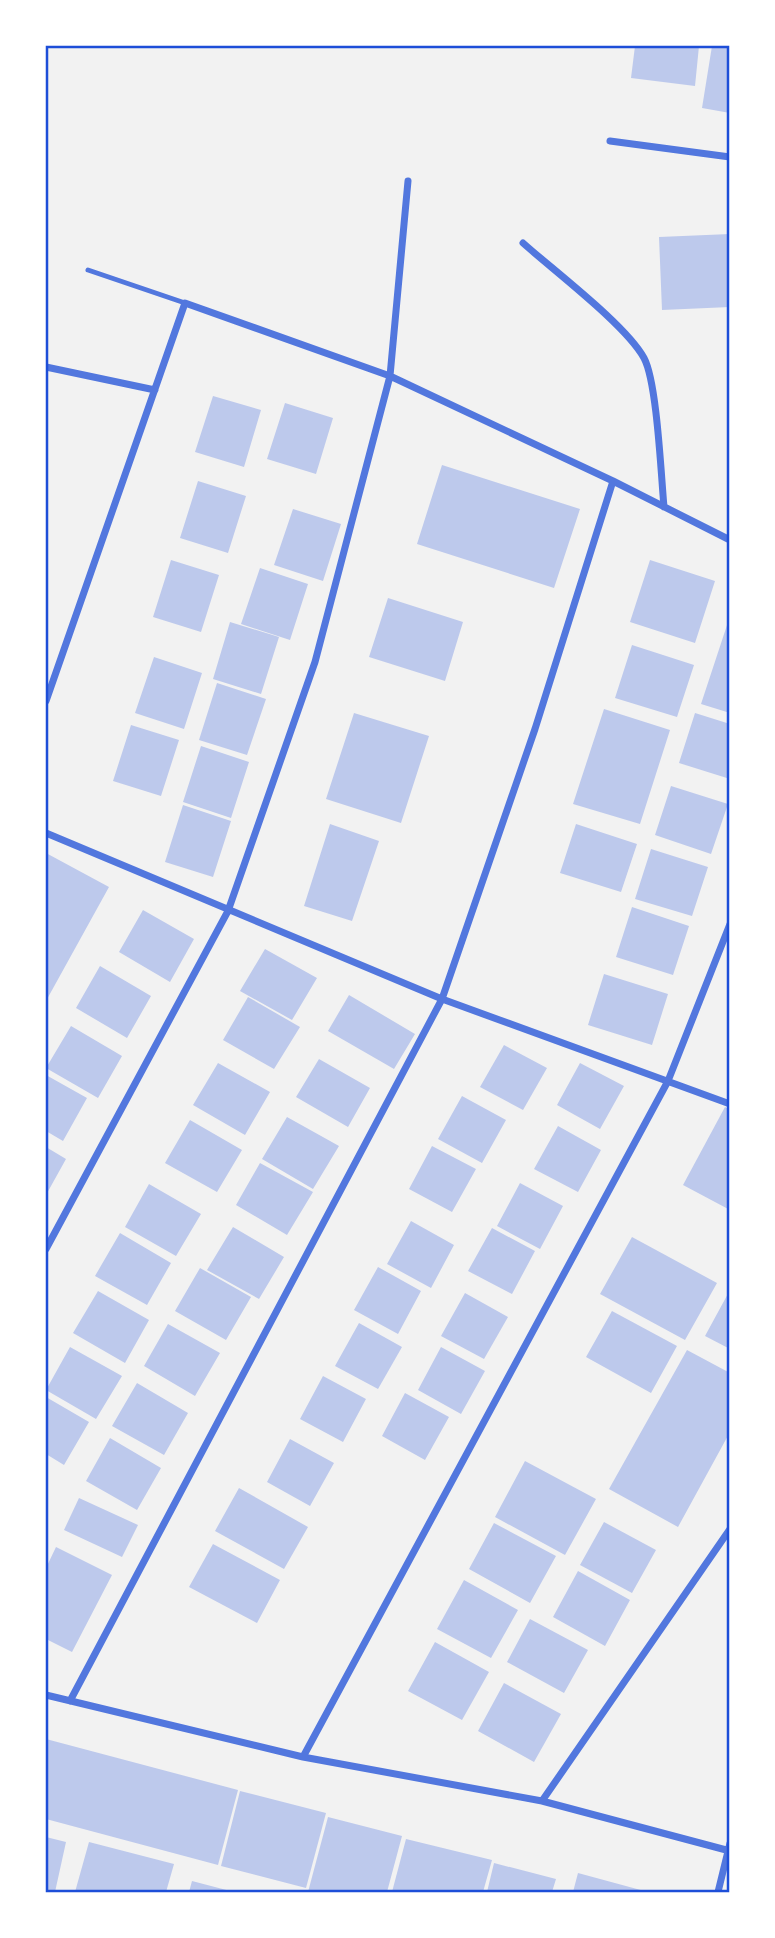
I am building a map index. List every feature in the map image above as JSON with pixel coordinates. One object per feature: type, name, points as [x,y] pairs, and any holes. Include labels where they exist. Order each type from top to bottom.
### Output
[{"type":"street","points":[[610,141],[730,157]]},
{"type":"street","points":[[46,1249],[228,911],[315,662],[390,376],[408,181]]},
{"type":"street","points":[[523,243],[630,339],[645,359],[651,385],[664,507]]},
{"type":"street","points":[[46,701],[185,303],[390,376],[613,481],[730,540]]},
{"type":"street","points":[[46,368],[155,390]]},
{"type":"street","points":[[70,1701],[442,999],[535,729],[613,481]]},
{"type":"street","points":[[46,833],[442,999],[730,1104]]},
{"type":"street","points":[[303,1757],[668,1080],[730,924]]},
{"type":"street","points":[[542,1801],[730,1529]]},
{"type":"street","points":[[46,1695],[303,1757],[542,1801],[729,1849],[718,1892]]},
{"type":"lane","points":[[88,270],[185,303]]},
{"type":"building","points":[[635,46],[699,46],[695,86],[631,78]]},
{"type":"building","points":[[712,46],[730,48],[730,113],[702,108]]},
{"type":"building","points":[[730,234],[730,307],[662,310],[659,237]]},
{"type":"building","points":[[213,396],[261,410],[244,467],[195,452]]},
{"type":"building","points":[[285,403],[333,418],[316,474],[267,459]]},
{"type":"building","points":[[442,465],[580,509],[554,588],[417,544]]},
{"type":"building","points":[[198,481],[246,496],[228,553],[180,538]]},
{"type":"building","points":[[293,509],[341,524],[323,581],[274,565]]},
{"type":"building","points":[[171,560],[219,575],[201,632],[153,617]]},
{"type":"building","points":[[650,560],[715,581],[695,643],[630,622]]},
{"type":"building","points":[[260,568],[308,584],[290,640],[241,624]]},
{"type":"building","points":[[388,598],[463,622],[445,681],[369,657]]},
{"type":"building","points":[[730,616],[730,713],[701,704]]},
{"type":"building","points":[[230,622],[279,637],[261,694],[213,679]]},
{"type":"building","points":[[632,645],[694,665],[677,717],[615,698]]},
{"type":"building","points":[[154,657],[202,673],[184,729],[135,713]]},
{"type":"building","points":[[217,683],[266,699],[247,755],[199,740]]},
{"type":"building","points":[[604,709],[670,730],[640,824],[573,804]]},
{"type":"building","points":[[354,713],[429,736],[401,823],[326,799]]},
{"type":"building","points":[[695,713],[730,724],[730,779],[679,763]]},
{"type":"building","points":[[131,725],[179,740],[161,796],[113,781]]},
{"type":"building","points":[[201,746],[249,762],[231,818],[183,802]]},
{"type":"building","points":[[671,786],[728,804],[711,854],[655,835]]},
{"type":"building","points":[[183,805],[231,821],[213,877],[165,862]]},
{"type":"building","points":[[330,824],[379,841],[352,921],[304,906]]},
{"type":"building","points":[[576,824],[637,844],[621,892],[560,873]]},
{"type":"building","points":[[651,849],[708,867],[692,916],[635,899]]},
{"type":"building","points":[[46,853],[109,887],[46,1001]]},
{"type":"building","points":[[632,907],[689,926],[673,975],[616,957]]},
{"type":"building","points":[[143,910],[194,939],[170,982],[119,952]]},
{"type":"building","points":[[265,949],[317,978],[292,1020],[240,991]]},
{"type":"building","points":[[100,966],[151,996],[127,1038],[76,1008]]},
{"type":"building","points":[[604,974],[668,994],[652,1045],[588,1025]]},
{"type":"building","points":[[349,995],[415,1034],[394,1069],[328,1031]]},
{"type":"building","points":[[248,997],[300,1027],[274,1069],[223,1040]]},
{"type":"building","points":[[71,1026],[122,1056],[98,1098],[46,1068]]},
{"type":"building","points":[[504,1045],[547,1068],[523,1110],[480,1087]]},
{"type":"building","points":[[319,1059],[370,1088],[348,1127],[296,1097]]},
{"type":"building","points":[[218,1063],[270,1092],[245,1135],[193,1105]]},
{"type":"building","points":[[580,1063],[624,1086],[600,1129],[557,1105]]},
{"type":"building","points":[[46,1075],[87,1098],[63,1141],[46,1131]]},
{"type":"building","points":[[462,1096],[506,1120],[482,1163],[438,1139]]},
{"type":"building","points":[[725,1107],[730,1110],[730,1210],[683,1185]]},
{"type":"building","points":[[287,1117],[339,1146],[313,1189],[262,1159]]},
{"type":"building","points":[[190,1120],[242,1150],[217,1192],[165,1163]]},
{"type":"building","points":[[558,1126],[601,1150],[578,1192],[534,1169]]},
{"type":"building","points":[[432,1146],[476,1169],[452,1212],[409,1189]]},
{"type":"building","points":[[46,1147],[66,1159],[46,1195]]},
{"type":"building","points":[[260,1163],[313,1192],[287,1235],[236,1205]]},
{"type":"building","points":[[520,1183],[563,1206],[540,1249],[497,1226]]},
{"type":"building","points":[[149,1184],[201,1214],[176,1256],[125,1227]]},
{"type":"building","points":[[411,1221],[454,1245],[431,1288],[387,1264]]},
{"type":"building","points":[[233,1227],[284,1257],[259,1299],[207,1270]]},
{"type":"building","points":[[492,1228],[535,1251],[512,1294],[468,1271]]},
{"type":"building","points":[[120,1233],[171,1263],[147,1305],[95,1276]]},
{"type":"building","points":[[632,1237],[717,1283],[685,1340],[600,1294]]},
{"type":"building","points":[[378,1267],[421,1291],[398,1334],[354,1310]]},
{"type":"building","points":[[200,1268],[251,1297],[226,1340],[175,1311]]},
{"type":"building","points":[[730,1290],[730,1349],[705,1336]]},
{"type":"building","points":[[98,1291],[149,1320],[125,1363],[73,1333]]},
{"type":"building","points":[[465,1293],[508,1317],[484,1359],[441,1336]]},
{"type":"building","points":[[612,1311],[677,1346],[651,1393],[586,1357]]},
{"type":"building","points":[[359,1323],[402,1347],[378,1389],[335,1366]]},
{"type":"building","points":[[168,1324],[220,1353],[195,1396],[144,1366]]},
{"type":"building","points":[[70,1347],[122,1376],[96,1419],[46,1390]]},
{"type":"building","points":[[441,1347],[485,1371],[461,1414],[418,1390]]},
{"type":"building","points":[[687,1350],[730,1373],[730,1432],[678,1527],[609,1489]]},
{"type":"building","points":[[323,1376],[366,1399],[343,1442],[300,1419]]},
{"type":"building","points":[[137,1383],[188,1413],[164,1455],[112,1426]]},
{"type":"building","points":[[405,1393],[449,1417],[425,1460],[382,1436]]},
{"type":"building","points":[[46,1397],[89,1422],[64,1465],[46,1454]]},
{"type":"building","points":[[110,1438],[161,1468],[137,1510],[86,1481]]},
{"type":"building","points":[[290,1439],[334,1463],[310,1506],[267,1482]]},
{"type":"building","points":[[525,1461],[596,1499],[565,1555],[495,1517]]},
{"type":"building","points":[[239,1488],[308,1527],[284,1569],[215,1531]]},
{"type":"building","points":[[79,1498],[138,1525],[122,1557],[64,1530]]},
{"type":"building","points":[[604,1522],[656,1550],[632,1593],[580,1565]]},
{"type":"building","points":[[494,1523],[556,1556],[530,1603],[469,1569]]},
{"type":"building","points":[[213,1544],[280,1580],[257,1623],[189,1587]]},
{"type":"building","points":[[56,1547],[112,1575],[72,1652],[46,1639],[46,1568]]},
{"type":"building","points":[[578,1571],[630,1600],[605,1646],[553,1617]]},
{"type":"building","points":[[464,1580],[518,1610],[491,1658],[437,1629]]},
{"type":"building","points":[[530,1619],[588,1650],[564,1693],[507,1662]]},
{"type":"building","points":[[435,1642],[489,1672],[462,1720],[408,1691]]},
{"type":"building","points":[[504,1683],[561,1714],[534,1762],[478,1731]]},
{"type":"building","points":[[46,1739],[238,1790],[218,1865],[46,1819]]},
{"type":"building","points":[[240,1791],[326,1813],[306,1888],[221,1866]]},
{"type":"building","points":[[328,1817],[402,1836],[387,1892],[308,1892]]},
{"type":"building","points":[[46,1837],[66,1842],[55,1892],[46,1892]]},
{"type":"building","points":[[406,1839],[492,1860],[483,1892],[392,1892]]},
{"type":"building","points":[[89,1842],[174,1864],[166,1892],[75,1892]]},
{"type":"building","points":[[494,1863],[556,1879],[552,1892],[487,1892]]},
{"type":"building","points":[[578,1873],[648,1892],[573,1892]]},
{"type":"building","points":[[192,1881],[234,1892],[189,1892]]}]
